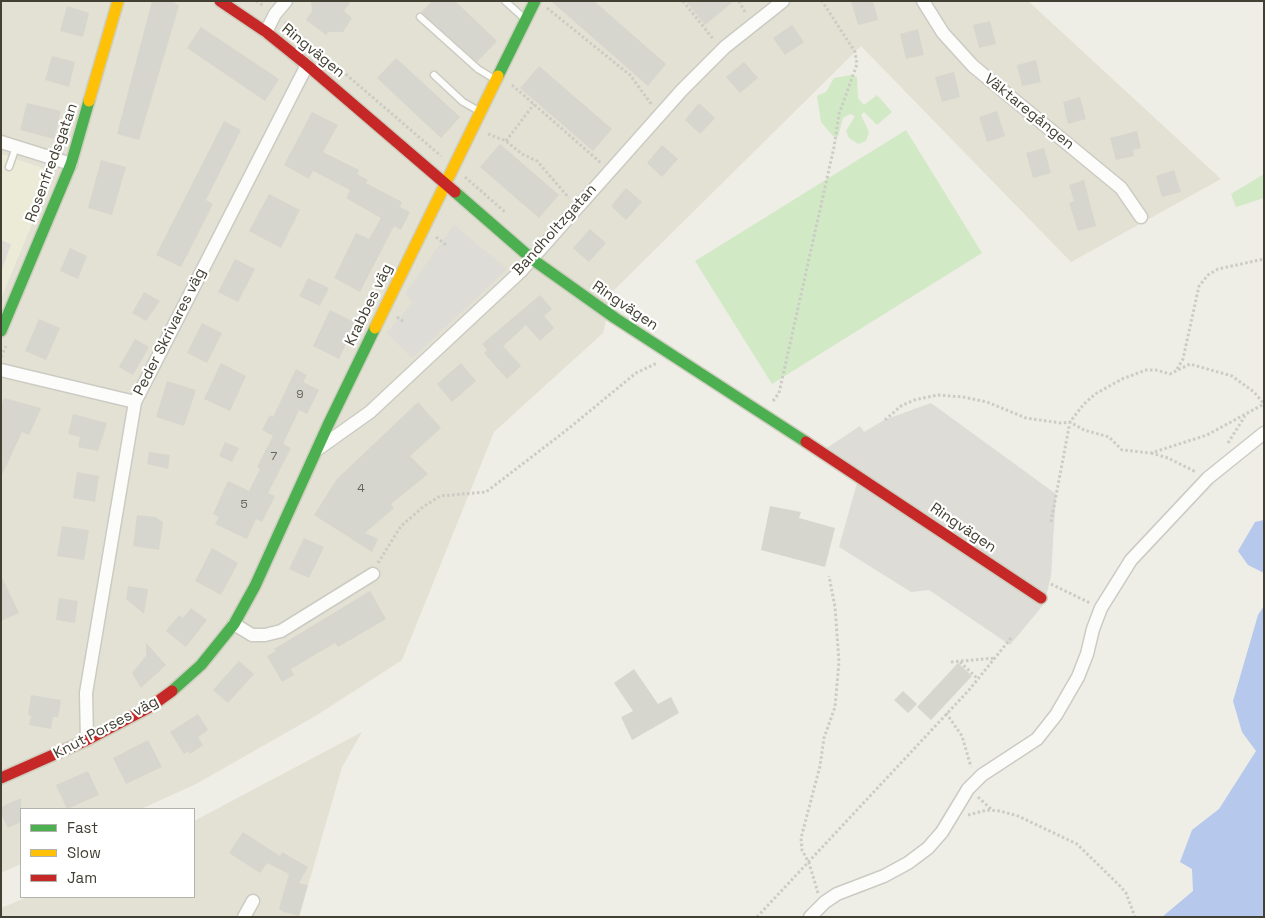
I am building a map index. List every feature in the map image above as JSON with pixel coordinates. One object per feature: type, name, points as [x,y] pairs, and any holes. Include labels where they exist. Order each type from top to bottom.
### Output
[{"type":"street","name":"Rosenfredsgatan","points":[[1,331],[71,164],[118,1]]},
{"type":"street","name":"Ringvägen","points":[[220,1],[266,32],[307,65],[532,259],[672,355],[1041,598]]},
{"type":"street","points":[[266,32],[275,14],[286,1]]},
{"type":"street","name":"Krabbes väg","points":[[234,624],[259,578],[318,449],[535,1]]},
{"type":"street","name":"Bandholtzgatan","points":[[318,449],[370,412],[532,259],[577,205],[659,115],[722,50],[783,1]]},
{"type":"street","name":"Väktaregången","points":[[923,1],[943,33],[973,66],[1121,188],[1141,217]]},
{"type":"street","name":"Peder Skrivares väg","points":[[87,740],[86,693],[135,402],[307,65]]},
{"type":"street","points":[[1,142],[71,164]]},
{"type":"street","points":[[1,370],[135,402]]},
{"type":"street","points":[[810,917],[837,894],[884,876],[908,863],[928,848],[948,823],[968,789],[978,778],[1037,739],[1056,715],[1084,662],[1101,608],[1131,560],[1208,478],[1264,433]]},
{"type":"street","points":[[234,624],[252,635],[265,635],[281,631],[373,574]]},
{"type":"street","name":"Knut Porses väg","points":[[1,778],[87,740],[125,721],[168,695],[201,665],[234,624]]},
{"type":"street","points":[[244,917],[253,901]]},
{"type":"lane","points":[[506,1],[526,20]]},
{"type":"lane","points":[[420,17],[478,69],[498,80]]},
{"type":"lane","points":[[434,75],[463,102],[482,112]]},
{"type":"lane","points":[[9,166],[16,147]]},
{"type":"path","points":[[256,1],[275,14],[506,213]]},
{"type":"path","points":[[535,1],[567,22],[630,75],[659,115]]},
{"type":"path","points":[[683,1],[722,50]]},
{"type":"path","points":[[770,404],[779,393],[834,147],[839,114],[857,64],[855,52],[822,1]]},
{"type":"path","points":[[498,80],[514,86],[609,170]]},
{"type":"path","points":[[506,141],[534,104]]},
{"type":"path","points":[[474,129],[506,141],[512,148],[537,161],[562,192],[577,205]]},
{"type":"path","points":[[1176,370],[1182,359],[1199,286],[1208,275],[1218,269],[1264,259]]},
{"type":"path","points":[[373,574],[386,547],[401,526],[423,507],[440,496],[486,492],[568,429],[636,372],[672,355]]},
{"type":"path","points":[[1051,522],[1070,422],[1083,405],[1095,394],[1146,370],[1156,370],[1170,374],[1190,364],[1232,376],[1254,392],[1264,404],[1207,435],[1151,453]]},
{"type":"path","points":[[885,420],[901,406],[914,400],[938,395],[987,402],[1026,418],[1061,423],[1070,422],[1084,430],[1109,437],[1122,450],[1151,453],[1168,458],[1208,478]]},
{"type":"path","points":[[821,906],[809,863],[802,850],[801,838],[820,766],[824,738],[835,707],[839,662],[835,607],[829,576]]},
{"type":"path","points":[[1044,581],[1101,608]]},
{"type":"path","points":[[757,917],[978,679],[1011,638]]},
{"type":"path","points":[[952,662],[995,658]]},
{"type":"path","points":[[959,662],[978,679]]},
{"type":"path","points":[[946,713],[962,736],[969,764],[978,778]]},
{"type":"path","points":[[948,823],[979,812],[1000,810],[1018,816],[1077,844],[1126,893],[1135,917]]},
{"type":"shaded area","points":[[1,1],[1028,1],[1221,179],[1071,262],[861,46],[613,291],[603,333],[494,432],[402,660],[317,715],[196,784],[143,808],[20,808],[20,864],[1,873],[1,298],[53,172],[1,154]]},
{"type":"shaded area","points":[[1,154],[54,172],[1,298]]},
{"type":"shaded area","points":[[454,225],[507,269],[412,358],[387,333],[413,302],[405,294]]},
{"type":"shaded area","points":[[1,240],[11,244],[1,272]]},
{"type":"shaded area","points":[[931,403],[1056,494],[1051,576],[1044,604],[1010,645],[929,590],[911,592],[839,547],[857,483],[816,455],[860,426],[864,432],[884,420]]},
{"type":"shaded area","points":[[362,732],[342,767],[299,917],[1,917],[1,908],[26,898],[195,898],[195,820]]},
{"type":"green space","points":[[851,75],[857,77],[858,98],[864,105],[877,95],[892,112],[877,125],[864,112],[861,115],[869,132],[866,141],[858,144],[849,138],[846,131],[855,116],[850,114],[843,118],[838,137],[833,136],[821,122],[817,96],[826,92],[834,78]]},
{"type":"green space","points":[[906,130],[982,253],[772,384],[695,261]]},
{"type":"green space","points":[[1264,174],[1264,198],[1236,207],[1231,194]]},
{"type":"water","points":[[1264,520],[1264,573],[1248,565],[1238,551],[1255,522]]},
{"type":"water","points":[[1264,606],[1264,917],[1162,917],[1193,891],[1192,869],[1180,862],[1192,830],[1219,809],[1256,751],[1242,732],[1233,701],[1258,615]]},
{"type":"building","points":[[152,1],[172,1],[179,6],[139,140],[117,134]]},
{"type":"building","points":[[311,1],[351,1],[344,11],[352,18],[343,32],[329,32],[326,35],[306,20],[312,11]]},
{"type":"building","points":[[432,1],[455,1],[497,41],[477,62],[421,12]]},
{"type":"building","points":[[551,1],[594,1],[666,64],[648,86]]},
{"type":"building","points":[[686,1],[734,1],[705,25]]},
{"type":"building","points":[[851,1],[873,1],[878,20],[858,25]]},
{"type":"building","points":[[67,6],[89,13],[83,37],[60,31]]},
{"type":"building","points":[[990,21],[996,44],[979,48],[973,25]]},
{"type":"building","points":[[792,25],[804,42],[785,55],[773,38]]},
{"type":"building","points":[[201,27],[279,79],[265,101],[187,48]]},
{"type":"building","points":[[918,29],[924,55],[906,59],[900,34]]},
{"type":"building","points":[[52,56],[75,62],[69,87],[45,80]]},
{"type":"building","points":[[396,58],[460,117],[441,138],[377,78]]},
{"type":"building","points":[[1036,60],[1041,82],[1022,86],[1017,65]]},
{"type":"building","points":[[744,62],[758,78],[740,93],[726,77]]},
{"type":"building","points":[[539,66],[612,129],[593,151],[520,88]]},
{"type":"building","points":[[954,72],[960,97],[942,102],[935,77]]},
{"type":"building","points":[[1080,97],[1086,119],[1068,124],[1063,102]]},
{"type":"building","points":[[27,103],[61,111],[54,139],[20,130]]},
{"type":"building","points":[[699,103],[715,118],[700,134],[685,120]]},
{"type":"building","points":[[997,111],[1005,136],[987,142],[979,117]]},
{"type":"building","points":[[312,112],[338,125],[323,152],[359,170],[357,174],[368,180],[366,183],[402,202],[400,207],[410,212],[401,230],[394,226],[360,292],[334,278],[356,233],[369,239],[381,218],[346,198],[350,190],[313,171],[309,179],[284,165]]},
{"type":"building","points":[[224,121],[241,130],[206,200],[213,204],[181,267],[156,255]]},
{"type":"building","points":[[1137,131],[1141,148],[1133,150],[1134,156],[1116,160],[1110,138]]},
{"type":"building","points":[[500,144],[559,195],[539,218],[480,167]]},
{"type":"building","points":[[662,145],[678,159],[662,177],[647,163]]},
{"type":"building","points":[[1044,148],[1051,173],[1033,178],[1026,153]]},
{"type":"building","points":[[101,160],[126,167],[112,215],[88,208]]},
{"type":"building","points":[[1174,170],[1181,192],[1162,197],[1156,176]]},
{"type":"building","points":[[1084,180],[1096,226],[1078,231],[1069,203],[1074,201],[1069,185]]},
{"type":"building","points":[[626,188],[642,202],[626,220],[611,206]]},
{"type":"building","points":[[269,194],[300,210],[281,248],[249,231]]},
{"type":"building","points":[[590,229],[606,243],[589,262],[573,248]]},
{"type":"building","points":[[70,248],[87,256],[78,279],[60,271]]},
{"type":"building","points":[[235,259],[255,269],[238,302],[218,292]]},
{"type":"building","points":[[308,278],[329,288],[320,306],[299,296]]},
{"type":"building","points":[[144,292],[160,301],[146,321],[132,313]]},
{"type":"building","points":[[540,295],[552,309],[544,316],[554,328],[540,341],[526,325],[503,346],[521,366],[507,379],[484,353],[487,350],[482,344]]},
{"type":"building","points":[[330,310],[356,323],[339,359],[313,346]]},
{"type":"building","points":[[39,319],[60,328],[46,360],[25,351]]},
{"type":"building","points":[[202,323],[222,333],[207,363],[187,353]]},
{"type":"building","points":[[135,339],[149,347],[133,375],[119,367]]},
{"type":"building","points":[[221,363],[246,376],[230,411],[204,399]]},
{"type":"building","points":[[461,363],[476,381],[452,402],[437,384]]},
{"type":"building","points":[[296,369],[307,375],[303,382],[319,390],[307,414],[299,410],[283,444],[291,448],[268,493],[275,496],[262,522],[256,519],[247,539],[215,524],[219,517],[213,514],[228,481],[249,491],[260,469],[257,467],[273,436],[262,430],[270,415],[273,417]]},
{"type":"building","points":[[167,381],[196,390],[184,426],[156,417]]},
{"type":"building","points":[[4,398],[41,408],[29,435],[22,432],[1,477],[1,405]]},
{"type":"building","points":[[418,402],[441,428],[410,456],[428,474],[391,504],[394,508],[365,533],[378,539],[372,552],[314,515],[337,479]]},
{"type":"building","points":[[73,414],[107,423],[98,451],[78,447],[80,437],[68,434]]},
{"type":"building","points":[[225,442],[239,448],[232,462],[219,456]]},
{"type":"building","points":[[149,452],[170,455],[168,469],[147,464]]},
{"type":"building","points":[[77,472],[99,476],[95,502],[73,498]]},
{"type":"building","points":[[770,506],[801,512],[799,518],[835,528],[825,567],[761,550]]},
{"type":"building","points":[[137,515],[155,517],[163,522],[159,550],[133,546]]},
{"type":"building","points":[[62,526],[89,530],[84,560],[57,556]]},
{"type":"building","points":[[304,538],[324,547],[309,578],[289,569]]},
{"type":"building","points":[[212,548],[238,563],[221,595],[195,581]]},
{"type":"building","points":[[1,575],[19,613],[1,621]]},
{"type":"building","points":[[128,586],[148,589],[144,614],[126,599]]},
{"type":"building","points":[[370,591],[386,619],[338,647],[335,643],[291,669],[294,675],[282,682],[267,656],[276,651],[274,649]]},
{"type":"building","points":[[59,598],[78,601],[75,623],[56,620]]},
{"type":"building","points":[[191,608],[207,620],[186,647],[166,631],[179,615],[183,618]]},
{"type":"building","points":[[146,643],[166,665],[141,688],[132,673],[146,656]]},
{"type":"building","points":[[239,661],[254,674],[228,703],[213,690]]},
{"type":"building","points":[[958,663],[972,676],[931,720],[917,707]]},
{"type":"building","points":[[634,669],[658,704],[671,697],[679,713],[632,740],[621,717],[633,711],[614,683]]},
{"type":"building","points":[[903,691],[917,704],[908,713],[894,700]]},
{"type":"building","points":[[31,695],[61,700],[58,717],[53,717],[51,729],[29,725],[31,716],[28,715]]},
{"type":"building","points":[[198,714],[208,730],[198,737],[203,745],[190,754],[188,751],[184,754],[170,732]]},
{"type":"building","points":[[148,740],[162,767],[126,784],[113,758]]},
{"type":"building","points":[[88,771],[99,795],[67,808],[56,785]]},
{"type":"building","points":[[21,798],[20,822],[8,828],[1,814],[1,807]]},
{"type":"building","points":[[243,832],[280,856],[282,852],[308,867],[299,883],[308,885],[299,916],[279,909],[289,874],[267,863],[260,873],[229,853]]},
{"type":"traffic: fast","points":[[498,76],[535,1]]},
{"type":"traffic: fast","points":[[1,331],[71,164],[89,101]]},
{"type":"traffic: fast","points":[[455,192],[532,259],[615,318],[806,442]]},
{"type":"traffic: fast","points":[[172,691],[201,665],[234,624],[255,586],[328,425],[375,328]]},
{"type":"traffic: slow","points":[[89,101],[118,1]]},
{"type":"traffic: slow","points":[[375,328],[498,76]]},
{"type":"traffic: jam","points":[[220,1],[266,32],[307,65],[455,192]]},
{"type":"traffic: jam","points":[[806,442],[1041,598]]},
{"type":"traffic: jam","points":[[1,778],[87,740],[150,707],[172,691]]}]
